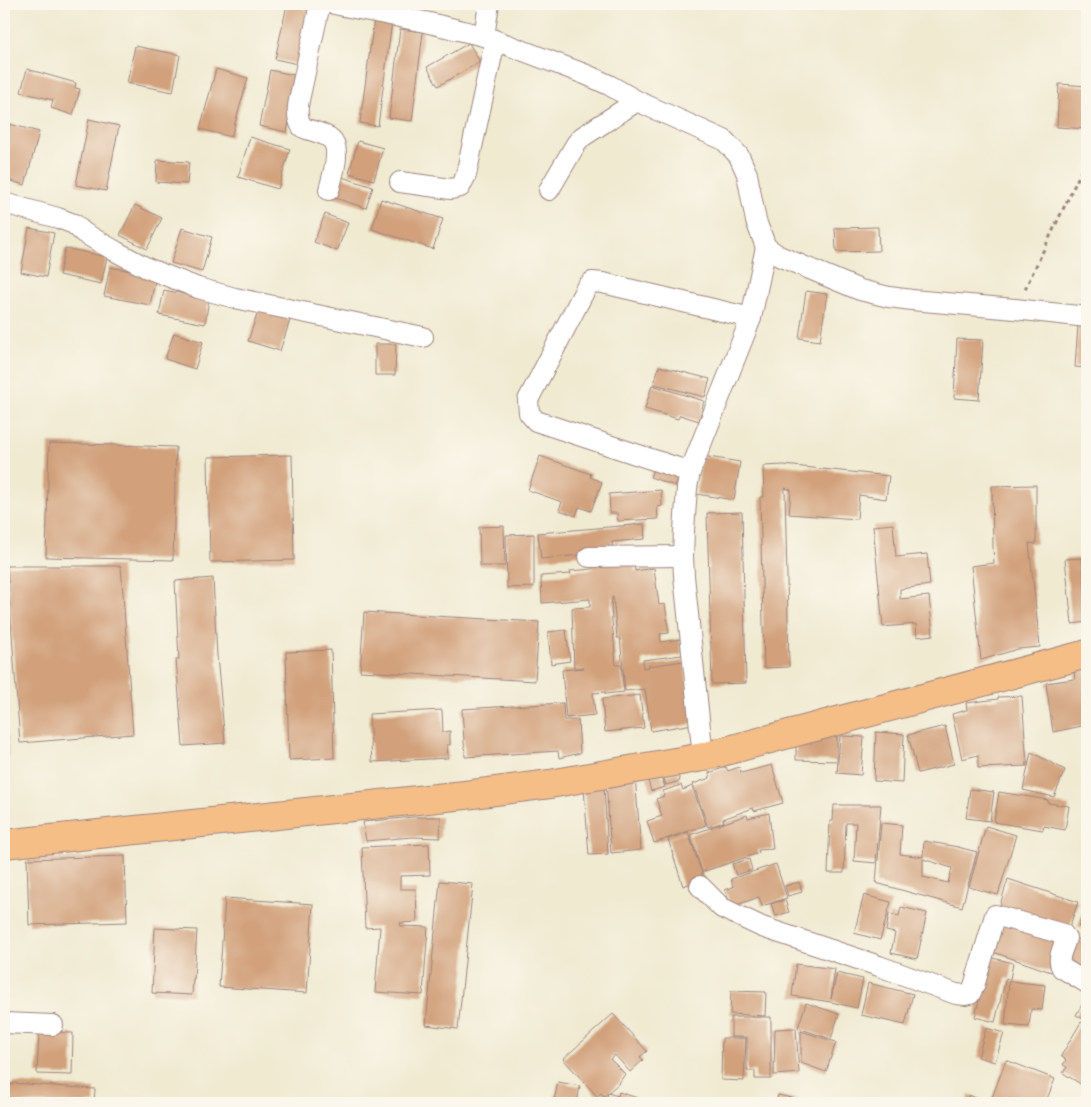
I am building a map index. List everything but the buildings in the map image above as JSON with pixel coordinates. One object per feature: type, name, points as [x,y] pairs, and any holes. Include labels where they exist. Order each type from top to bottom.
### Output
[{"type":"main road","points":[[4,844],[465,795],[550,784],[703,757],[1087,654]]},
{"type":"street","points":[[320,4],[298,105],[298,119],[302,127],[331,138],[335,144],[336,153],[330,190]]},
{"type":"street","points":[[400,182],[451,189],[460,187],[466,175],[490,38],[489,4]]},
{"type":"street","points":[[342,5],[426,22],[490,38],[587,75],[610,85],[637,101],[724,140],[738,156],[747,174],[756,221],[766,247],[751,318],[690,472],[688,488],[683,556],[684,576],[703,757]]},
{"type":"street","points":[[549,190],[582,137],[637,101]]},
{"type":"street","points":[[4,203],[74,224],[84,233],[147,268],[198,288],[235,298],[423,337]]},
{"type":"street","points":[[766,247],[780,256],[860,290],[889,297],[1087,317]]},
{"type":"street","points":[[690,472],[536,421],[529,413],[528,400],[586,288],[592,282],[604,283],[751,318]]},
{"type":"street","points":[[590,557],[683,556]]},
{"type":"street","points":[[700,886],[722,908],[762,927],[964,996],[970,994],[974,986],[995,915],[1063,934],[1066,938],[1059,960],[1060,964],[1062,968],[1087,983]]},
{"type":"street","points":[[4,1024],[53,1025]]},
{"type":"path","points":[[1015,309],[1087,159]]}]
